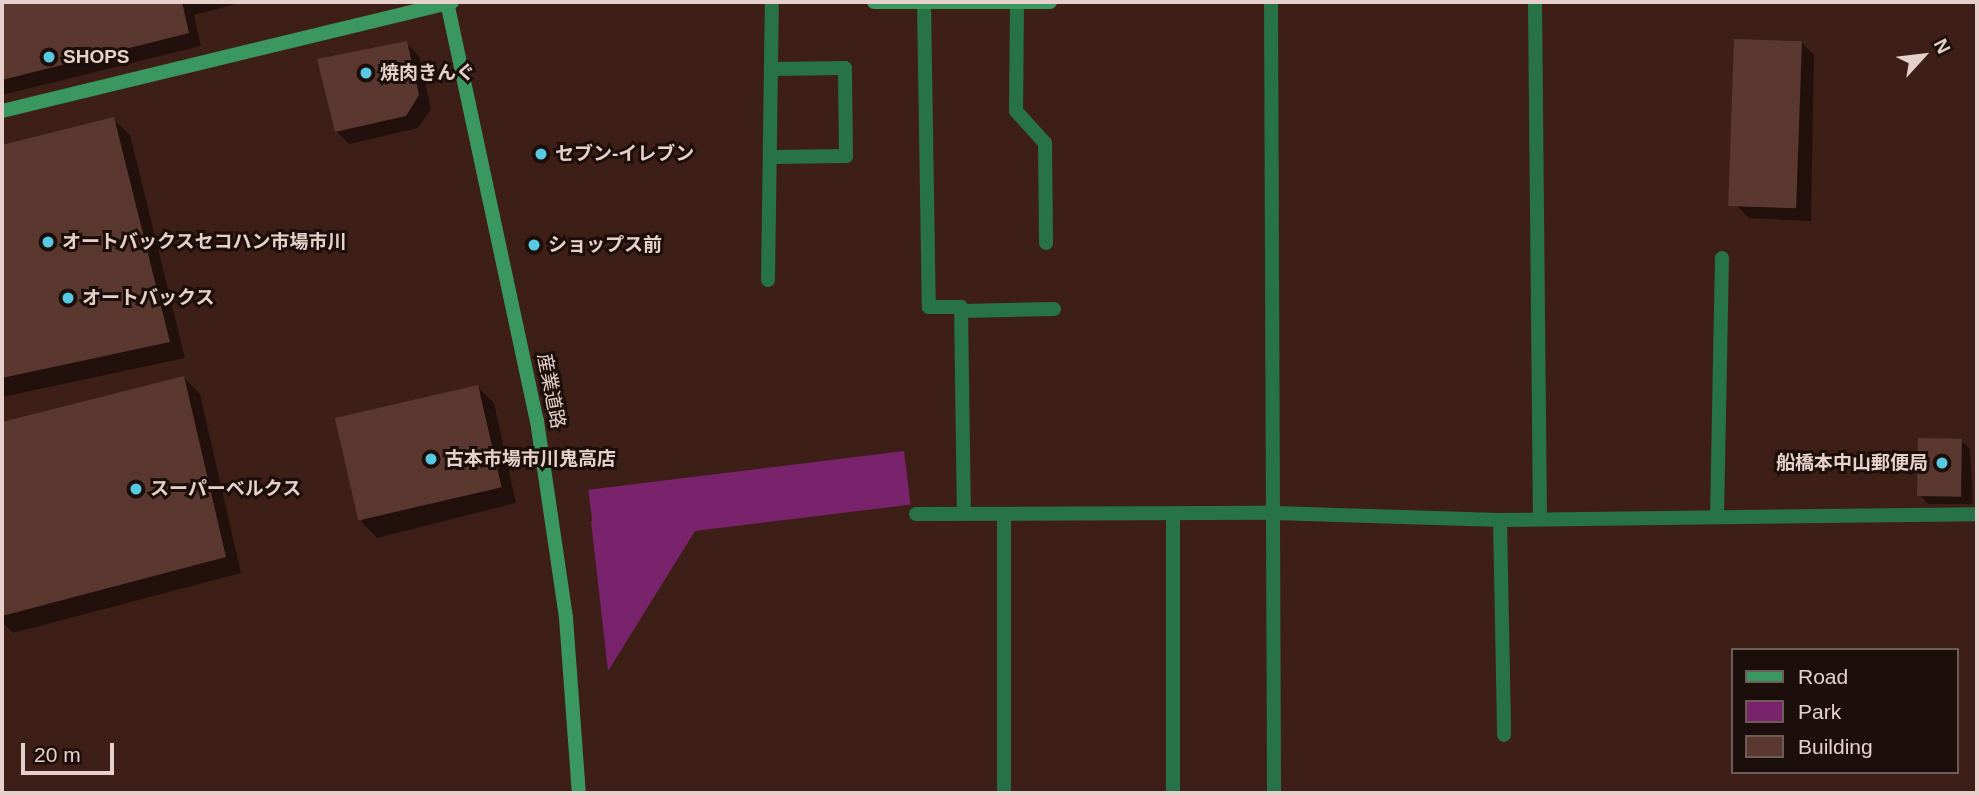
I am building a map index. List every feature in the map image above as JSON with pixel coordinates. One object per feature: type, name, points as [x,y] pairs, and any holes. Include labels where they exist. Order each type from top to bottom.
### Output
[{"type":"main road","points":[[2,111],[449,2]]},
{"type":"main road","name":"産業道路","points":[[449,2],[537,421],[566,618],[579,793]]},
{"type":"main road","points":[[874,2],[1050,2]]},
{"type":"street","points":[[768,279],[772,2]]},
{"type":"street","points":[[924,2],[929,307],[961,307],[962,311],[964,514]]},
{"type":"street","points":[[1017,2],[1016,111],[1045,143],[1046,243]]},
{"type":"street","points":[[1272,2],[1274,793]]},
{"type":"street","points":[[1535,2],[1540,519]]},
{"type":"street","points":[[770,157],[846,156],[845,68],[771,69]]},
{"type":"street","points":[[1717,517],[1722,258]]},
{"type":"street","points":[[962,311],[1054,309]]},
{"type":"street","points":[[916,514],[1275,513],[1500,520],[1977,514]]},
{"type":"street","points":[[1004,514],[1004,793]]},
{"type":"street","points":[[1173,514],[1173,793]]},
{"type":"street","points":[[1500,520],[1504,735]]},
{"type":"green space","points":[[904,451],[911,505],[595,543],[588,490]]},
{"type":"green space","points":[[591,521],[700,523],[608,671]]},
{"type":"building","name":"SHOPS","points":[[2,2],[182,2],[189,33],[2,80]]},
{"type":"building","points":[[1734,39],[1802,41],[1796,208],[1728,206]]},
{"type":"building","points":[[407,41],[419,95],[406,116],[335,132],[317,59]]},
{"type":"building","points":[[114,117],[170,342],[2,378],[2,145]]},
{"type":"building","points":[[184,376],[226,557],[2,616],[2,422]]},
{"type":"building","points":[[478,385],[502,487],[358,520],[335,418]]},
{"type":"building","points":[[1918,438],[1962,439],[1961,497],[1917,496]]},
{"type":"place","name":"SHOPS","points":[[49,57]]},
{"type":"place","name":"焼肉きんぐ","points":[[366,73]]},
{"type":"place","name":"セブン-イレブン","points":[[541,154]]},
{"type":"place","name":"オートバックスセコハン市場市川","points":[[48,242]]},
{"type":"place","name":"ショップス前","points":[[534,245]]},
{"type":"place","name":"オートバックス","points":[[68,298]]},
{"type":"place","name":"古本市場市川鬼高店","points":[[431,459]]},
{"type":"place","name":"船橋本中山郵便局","points":[[1942,463]]},
{"type":"place","name":"スーパーベルクス","points":[[136,489]]}]
